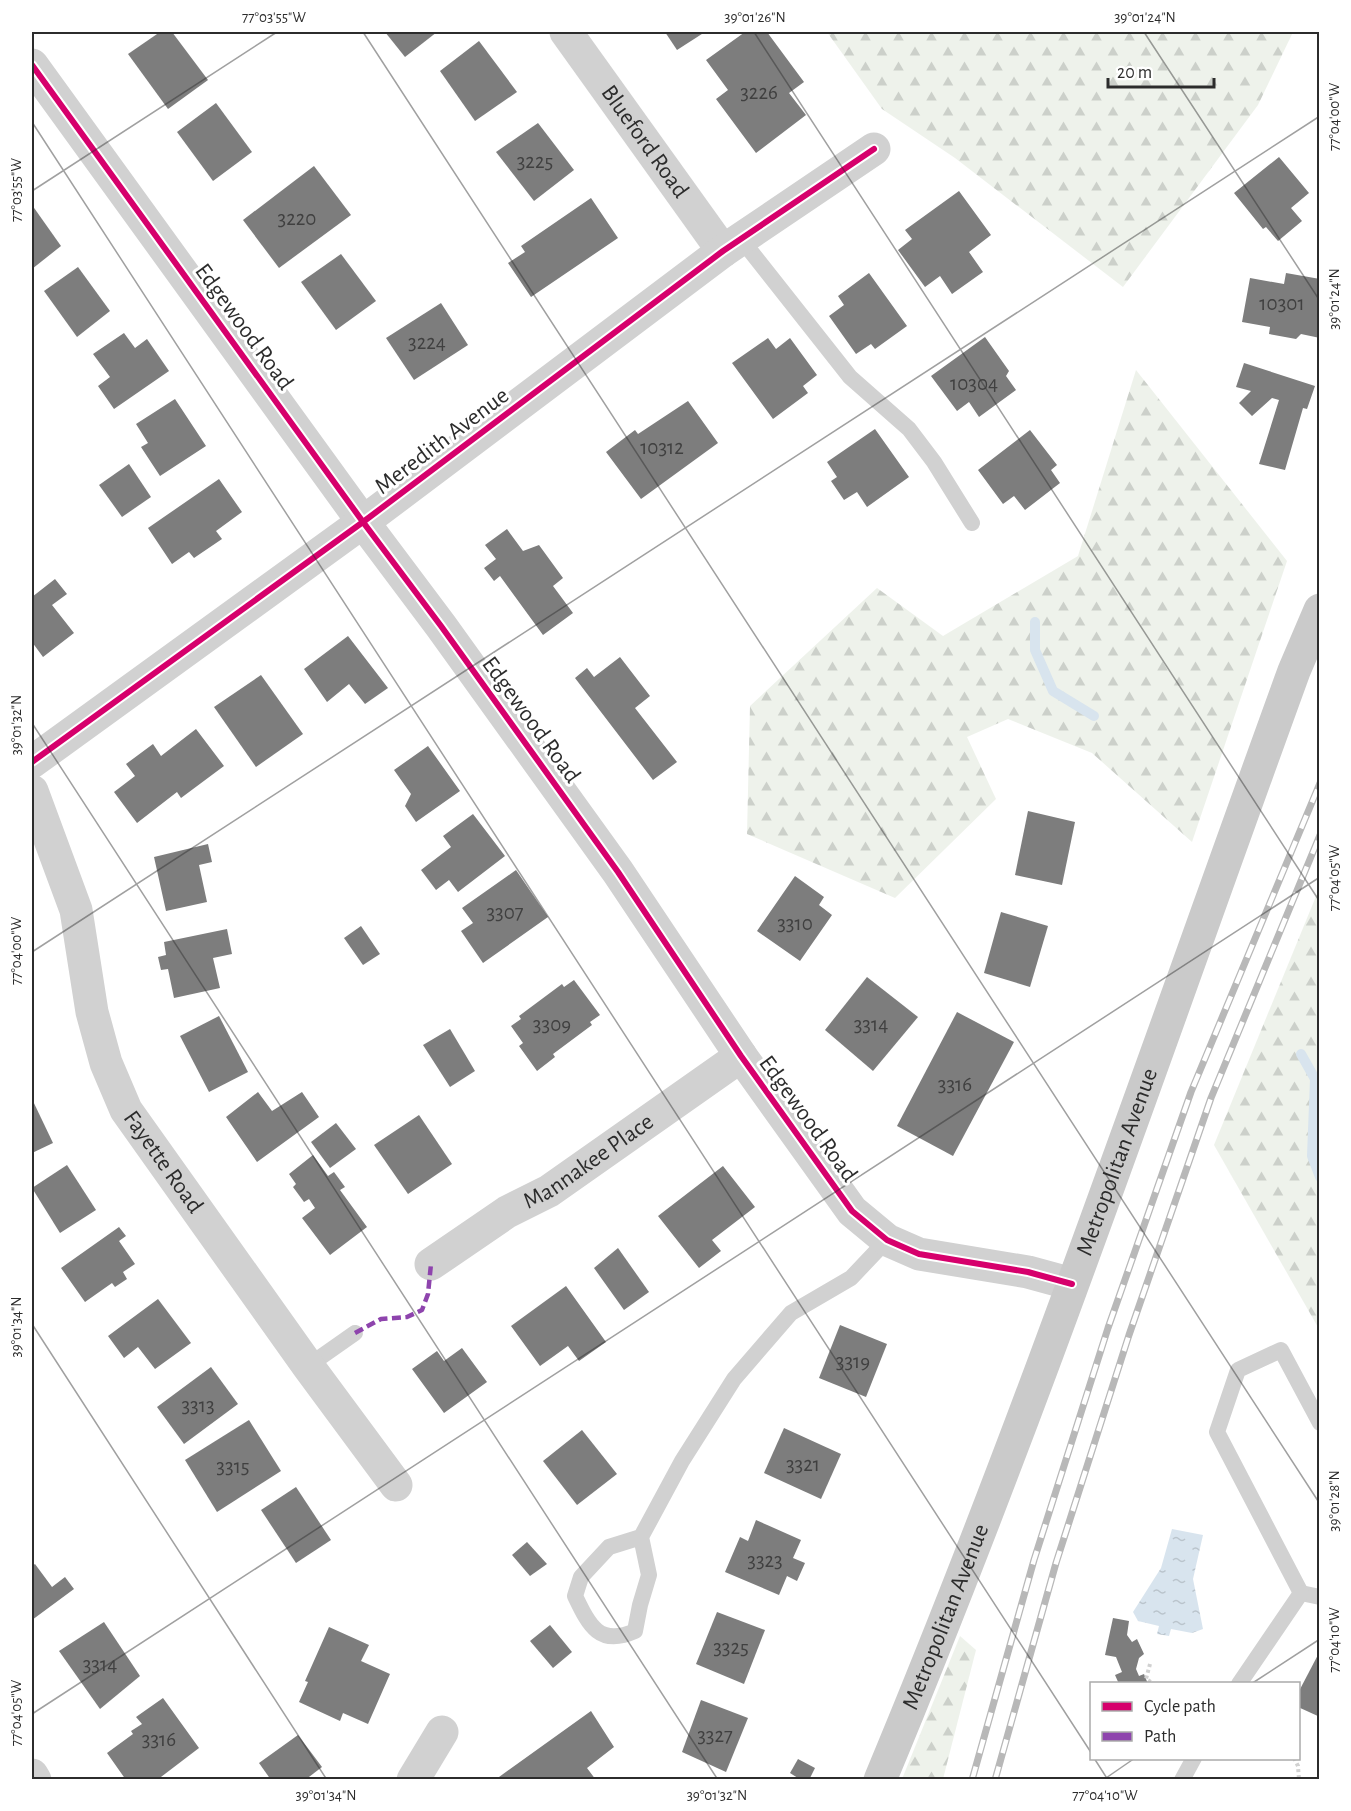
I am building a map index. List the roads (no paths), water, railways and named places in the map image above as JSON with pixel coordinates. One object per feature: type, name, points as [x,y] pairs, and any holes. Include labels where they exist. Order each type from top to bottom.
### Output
[{"type":"main road","name":"Metropolitan Avenue","points":[[880,1779],[942,1632],[1072,1284],[1294,671],[1320,610]]},
{"type":"street","name":"Blueford Road","points":[[566,32],[732,245]]},
{"type":"street","name":"Edgewood Road","points":[[32,65],[618,872],[741,1056],[852,1211],[887,1240],[919,1254],[1028,1272],[1072,1284]]},
{"type":"street","name":"Meredith Avenue","points":[[32,762],[363,522],[732,245],[874,149]]},
{"type":"street","name":"Fayette Road","points":[[32,791],[76,910],[92,1012],[106,1063],[126,1110],[308,1366],[396,1485]]},
{"type":"street","name":"Mannakee Place","points":[[431,1264],[507,1212],[549,1191],[741,1056]]},
{"type":"street","points":[[413,1779],[442,1732]]},
{"type":"street","points":[[32,1774],[35,1779]]},
{"type":"lane","points":[[732,245],[850,377],[909,429],[934,462],[972,523]]},
{"type":"lane","points":[[641,1537],[609,1547],[581,1577],[574,1596],[587,1621],[600,1634],[621,1637],[635,1631],[649,1575],[641,1537],[682,1461],[734,1379],[791,1313],[851,1278],[887,1240]]},
{"type":"lane","points":[[308,1366],[355,1333]]},
{"type":"lane","points":[[1301,1593],[1217,1432],[1239,1370],[1281,1350],[1320,1423]]},
{"type":"lane","points":[[1301,1593],[1320,1597]]},
{"type":"lane","points":[[1240,1682],[1301,1593]]},
{"type":"lane","points":[[1182,1779],[1193,1760]]},
{"type":"water","points":[[1172,1529],[1203,1535],[1193,1579],[1203,1629],[1192,1633],[1171,1629],[1169,1636],[1157,1634],[1159,1626],[1138,1621],[1133,1612],[1161,1568]]},
{"type":"waterway","points":[[1035,622],[1035,650],[1053,691],[1094,716]]},
{"type":"waterway","points":[[1301,1054],[1315,1079],[1312,1156],[1320,1177]]},
{"type":"railway","points":[[972,1780],[1034,1560],[1108,1328],[1191,1092],[1320,783]]},
{"type":"railway","points":[[995,1780],[1056,1563],[1129,1335],[1211,1098],[1320,835]]}]
